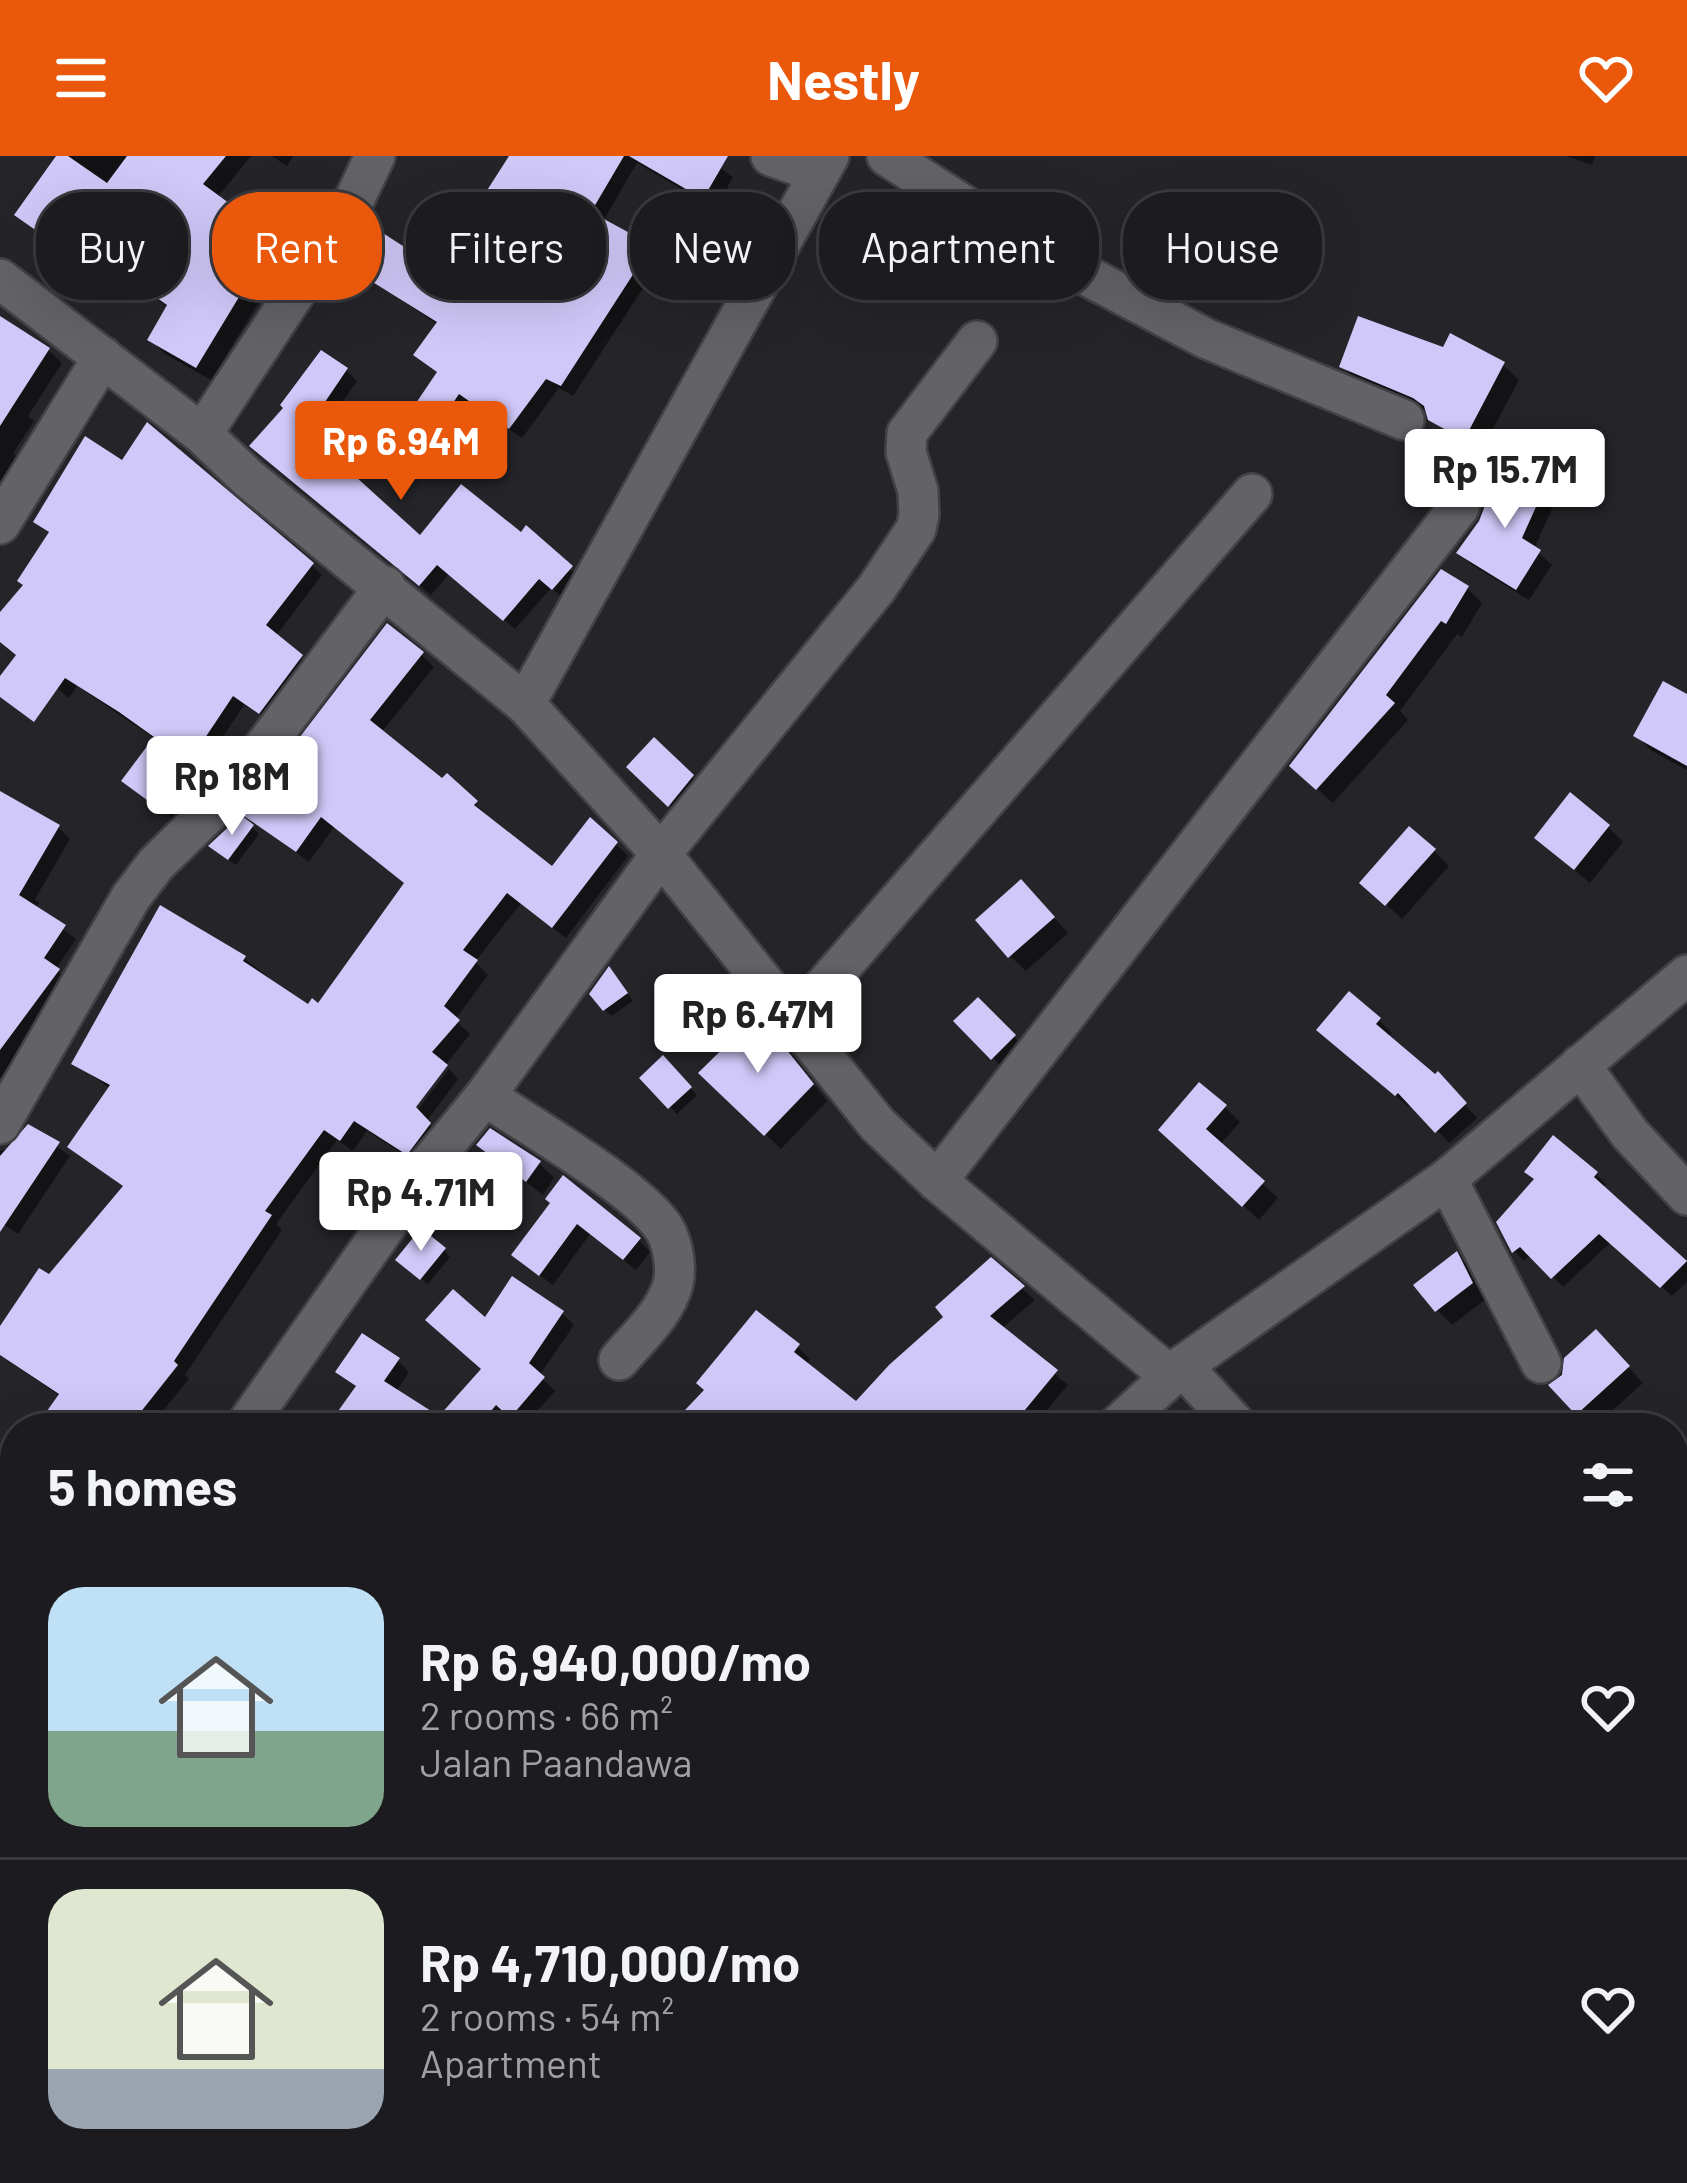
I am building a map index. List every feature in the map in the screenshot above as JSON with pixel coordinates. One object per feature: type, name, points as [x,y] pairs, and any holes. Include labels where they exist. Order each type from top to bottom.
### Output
[{"type":"street","points":[[202,434],[349,211],[375,156]]},
{"type":"street","points":[[525,704],[824,164],[771,156]]},
{"type":"street","points":[[887,156],[1013,237],[1204,338],[1404,420]]},
{"type":"street","points":[[0,279],[202,434],[248,478],[525,704],[662,854],[877,1124],[937,1181],[1222,1413]]},
{"type":"street","points":[[255,1413],[430,1163],[485,1096],[662,854],[876,589],[916,529],[918,491],[906,452],[907,433],[977,341]]},
{"type":"street","points":[[0,524],[103,357]]},
{"type":"street","points":[[794,1022],[1252,494]]},
{"type":"street","points":[[937,1181],[1460,507]]},
{"type":"street","points":[[0,1124],[131,897],[156,864],[231,791],[386,586]]},
{"type":"street","points":[[1131,1413],[1176,1371],[1447,1179],[1687,975]]},
{"type":"street","points":[[1580,1065],[1630,1134],[1687,1195]]},
{"type":"street","points":[[485,1096],[636,1198],[665,1230],[674,1256],[674,1282],[661,1310],[619,1360]]},
{"type":"street","points":[[1447,1179],[1541,1363]]},
{"type":"building","points":[[56,156],[68,156],[107,183],[127,156],[226,156],[203,184],[214,192],[212,300],[237,300],[196,368],[147,340],[167,305],[160,300],[188,300],[188,192],[36,192],[36,230],[14,215]]},
{"type":"building","points":[[509,156],[624,156],[603,192],[486,192]]},
{"type":"building","points":[[629,156],[728,156],[707,192],[691,192]]},
{"type":"building","points":[[606,220],[630,233],[630,279],[561,386],[546,379],[509,429],[459,394],[437,427],[412,409],[437,372],[413,355],[437,322],[382,288],[382,232],[406,248],[406,300],[606,300]]},
{"type":"building","points":[[0,316],[50,348],[0,426]]},
{"type":"building","points":[[1358,316],[1443,347],[1450,333],[1505,362],[1464,440],[1428,420],[1424,406],[1413,398],[1339,367]]},
{"type":"building","points":[[321,350],[348,368],[325,402],[370,428],[345,467],[420,535],[461,484],[521,532],[526,525],[573,566],[552,590],[539,579],[503,621],[437,565],[419,586],[249,446],[283,408],[280,405]]},
{"type":"building","points":[[147,422],[314,563],[266,625],[303,655],[259,714],[233,696],[193,756],[180,750],[147,800],[121,781],[154,737],[119,712],[65,678],[34,722],[0,697],[0,676],[16,655],[0,642],[0,612],[23,585],[17,581],[49,532],[33,522],[85,436],[122,460]]},
{"type":"building","points":[[1499,469],[1544,489],[1522,538],[1541,550],[1516,590],[1456,553],[1479,521]]},
{"type":"building","points":[[1441,569],[1469,586],[1446,624],[1441,621],[1386,695],[1395,703],[1316,790],[1289,766]]},
{"type":"building","points":[[387,623],[424,652],[370,720],[442,778],[447,773],[478,801],[474,805],[552,866],[590,817],[618,842],[552,928],[507,893],[463,950],[478,960],[444,1006],[460,1020],[432,1052],[448,1065],[416,1107],[431,1123],[407,1155],[354,1121],[340,1141],[324,1130],[265,1211],[272,1215],[174,1361],[178,1365],[140,1413],[46,1413],[59,1394],[0,1355],[0,1326],[39,1268],[49,1274],[123,1186],[67,1147],[110,1085],[71,1064],[160,905],[246,956],[243,961],[308,1004],[312,998],[318,1003],[404,883],[321,817],[296,852],[241,814]]},
{"type":"building","points":[[1663,681],[1687,694],[1687,766],[1633,736]]},
{"type":"building","points":[[654,737],[694,775],[668,807],[626,767]]},
{"type":"building","points":[[0,791],[60,825],[19,895],[66,925],[44,958],[60,969],[0,1050]]},
{"type":"building","points":[[1570,792],[1610,825],[1574,870],[1534,838]]},
{"type":"building","points":[[241,815],[254,825],[228,860],[208,846]]},
{"type":"building","points":[[1409,826],[1436,849],[1385,906],[1359,883]]},
{"type":"building","points":[[1021,879],[1055,917],[1008,958],[975,920]]},
{"type":"building","points":[[609,966],[628,993],[603,1011],[589,994]]},
{"type":"building","points":[[1349,991],[1381,1018],[1376,1024],[1435,1074],[1438,1071],[1467,1103],[1435,1133],[1398,1093],[1395,1096],[1316,1030]]},
{"type":"building","points":[[978,997],[1016,1035],[991,1060],[953,1021]]},
{"type":"building","points":[[758,1014],[814,1084],[764,1136],[698,1073]]},
{"type":"building","points":[[663,1055],[692,1087],[668,1109],[639,1078]]},
{"type":"building","points":[[1199,1082],[1227,1105],[1206,1129],[1265,1181],[1242,1207],[1158,1130]]},
{"type":"building","points":[[28,1124],[60,1142],[0,1232],[0,1156]]},
{"type":"building","points":[[490,1128],[541,1161],[526,1182],[476,1145]]},
{"type":"building","points":[[1553,1135],[1598,1172],[1594,1177],[1687,1261],[1660,1288],[1599,1234],[1551,1279],[1520,1247],[1512,1253],[1496,1222],[1534,1179],[1524,1172]]},
{"type":"building","points":[[563,1175],[641,1238],[623,1260],[577,1224],[539,1276],[511,1255],[550,1203],[545,1199]]},
{"type":"building","points":[[421,1228],[446,1248],[420,1280],[395,1260]]},
{"type":"building","points":[[1457,1251],[1473,1283],[1435,1312],[1413,1285]]},
{"type":"building","points":[[991,1257],[1025,1286],[990,1316],[1058,1370],[1022,1413],[682,1413],[704,1390],[696,1383],[756,1310],[800,1344],[794,1352],[856,1401],[943,1317],[935,1307]]},
{"type":"building","points":[[512,1276],[564,1311],[529,1363],[545,1377],[514,1413],[505,1413],[496,1405],[489,1413],[442,1413],[481,1369],[425,1320],[453,1289],[485,1317]]},
{"type":"building","points":[[1596,1329],[1630,1366],[1574,1413],[1548,1385],[1562,1375],[1564,1358]]},
{"type":"building","points":[[362,1333],[400,1358],[384,1381],[434,1413],[337,1413],[356,1386],[335,1372]]}]
